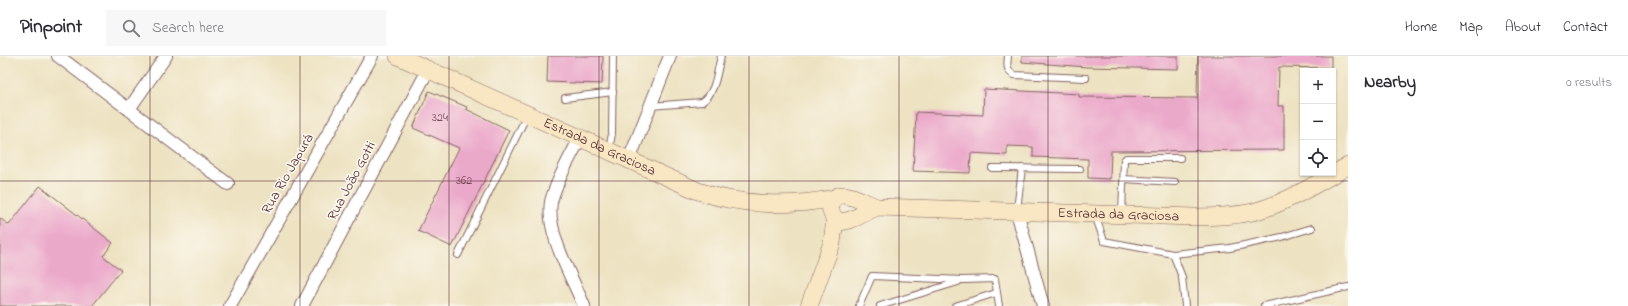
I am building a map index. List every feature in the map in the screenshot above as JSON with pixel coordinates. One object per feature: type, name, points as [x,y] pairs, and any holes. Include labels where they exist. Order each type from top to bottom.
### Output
[{"type":"main road","name":"Estrada da Graciosa","points":[[398,56],[698,191],[721,198],[743,202],[810,203],[835,198],[840,195],[846,195],[877,207],[1122,215],[1234,216],[1253,212],[1284,201],[1348,166]]},
{"type":"main road","points":[[835,198],[831,203],[830,209],[841,218]]},
{"type":"main road","points":[[841,218],[856,214],[856,202],[852,198]]},
{"type":"main road","name":"Estrada da Graciosa","points":[[810,203],[841,218],[877,207]]},
{"type":"main road","points":[[809,306],[841,218]]},
{"type":"street","points":[[58,56],[228,184]]},
{"type":"street","points":[[129,109],[166,56]]},
{"type":"street","name":"Rua Rio Japurá","points":[[230,306],[372,56]]},
{"type":"street","points":[[629,160],[670,56]]},
{"type":"street","name":"Rua João Gotti","points":[[302,306],[428,70]]},
{"type":"street","points":[[580,138],[555,190],[550,216],[557,242],[584,306]]},
{"type":"street","points":[[1017,212],[1041,304]]},
{"type":"lane","points":[[608,150],[612,134],[614,92],[613,56]]},
{"type":"lane","points":[[650,106],[702,102],[712,91],[721,56]]},
{"type":"lane","points":[[1008,56],[1008,69],[1009,72],[1014,75],[1086,78]]},
{"type":"lane","points":[[565,98],[614,92]]},
{"type":"lane","points":[[458,255],[527,114]]},
{"type":"lane","points":[[1122,215],[1124,179],[1123,163],[1126,158],[1180,158]]},
{"type":"lane","points":[[992,168],[1080,169]]},
{"type":"lane","points":[[1017,212],[1022,168]]},
{"type":"lane","points":[[1124,179],[1175,182]]},
{"type":"lane","points":[[1095,214],[1104,241],[1173,254],[1230,248],[1282,237],[1312,228]]},
{"type":"lane","points":[[1173,254],[1182,277],[1186,306]]},
{"type":"lane","points":[[859,306],[872,276],[963,280],[995,279],[999,306]]},
{"type":"lane","points":[[880,306],[963,280]]},
{"type":"lane","points":[[1264,306],[1348,287]]},
{"type":"lane","points":[[955,306],[996,293]]},
{"type":"building","points":[[548,56],[603,56],[602,84],[547,82]]},
{"type":"building","points":[[1022,56],[1178,56],[1178,69],[1087,67],[1022,62]]},
{"type":"building","points":[[1198,56],[1331,56],[1331,68],[1279,67],[1278,106],[1284,106],[1284,150],[1111,151],[1110,179],[1088,178],[1088,159],[1033,157],[1033,147],[1007,146],[1007,155],[971,153],[970,173],[913,171],[916,112],[983,115],[984,89],[1079,94],[1079,97],[1197,98]]},
{"type":"building","points":[[429,91],[467,107],[466,109],[509,130],[452,247],[418,231],[459,148],[413,128]]},
{"type":"building","points":[[40,186],[113,243],[103,256],[121,270],[92,306],[0,306],[0,218],[9,225]]}]
